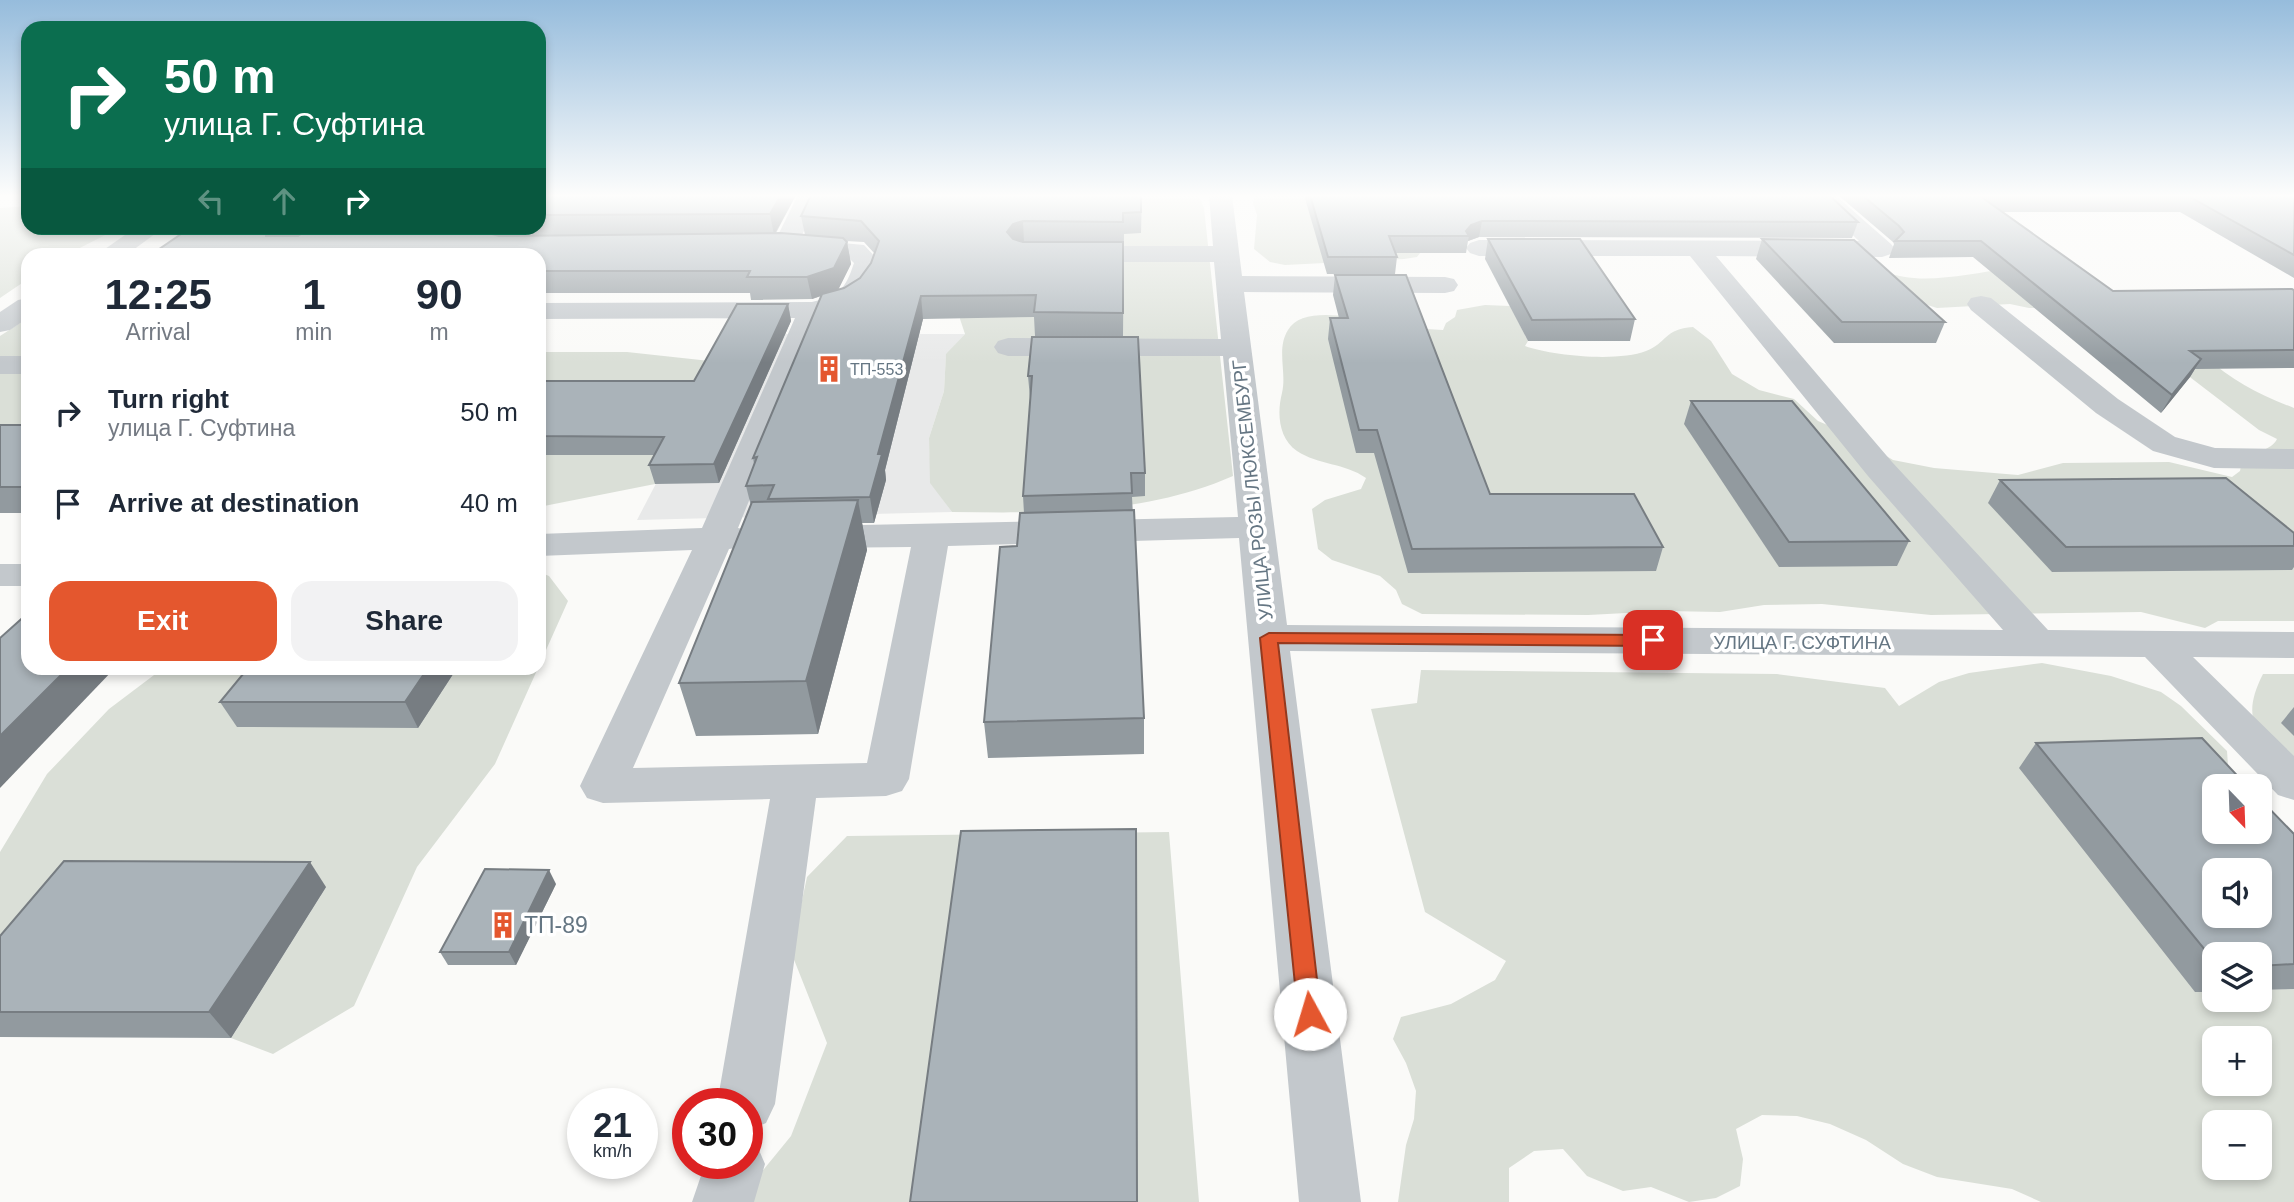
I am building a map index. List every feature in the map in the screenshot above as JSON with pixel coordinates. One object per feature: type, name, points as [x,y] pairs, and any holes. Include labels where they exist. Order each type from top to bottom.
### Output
[{"type":"street","points":[[546,311],[813,310],[844,302],[858,292],[867,262],[856,251]]},
{"type":"street","name":"УЛИЦА РОЗЫ ЛЮКСЕМБУРГ","points":[[1226,251],[1330,1202]]},
{"type":"street","points":[[1699,251],[1880,469],[2037,643]]},
{"type":"street","points":[[1050,253],[1445,285]]},
{"type":"street","points":[[1982,304],[2108,406],[2164,444],[2214,458],[2294,459]]},
{"type":"street","points":[[0,324],[21,310]]},
{"type":"street","points":[[813,310],[715,539],[603,786],[886,779],[932,534]]},
{"type":"street","points":[[1008,347],[1237,347]]},
{"type":"street","points":[[0,365],[21,365]]},
{"type":"street","points":[[546,545],[1257,527]]},
{"type":"street","points":[[0,575],[21,575]]},
{"type":"street","name":"УЛИЦА Г. СУФТИНА","points":[[1269,638],[2294,645]]},
{"type":"street","points":[[2155,644],[2294,783]]},
{"type":"street","points":[[748,1088],[795,783]]},
{"type":"street","points":[[723,1202],[730,1179]]},
{"type":"shaded area","points":[[0,251],[21,251],[21,284],[0,298]]},
{"type":"shaded area","points":[[973,251],[1209,251],[1233,476],[1199,489],[1130,505],[1059,511],[952,512],[930,483],[929,438],[944,391],[946,354],[965,334],[960,319]]},
{"type":"shaded area","points":[[1257,251],[1422,251],[1417,257],[1404,259],[1285,265],[1270,262]]},
{"type":"shaded area","points":[[2007,269],[2074,277],[2171,318],[2185,325],[2188,332],[2184,339],[2186,342],[2226,373],[2258,392],[2294,408],[2294,621],[2218,621],[2205,628],[2141,612],[1931,615],[1822,604],[1764,605],[1720,612],[1665,611],[1588,615],[1422,614],[1402,604],[1396,590],[1380,576],[1332,560],[1318,549],[1312,509],[1325,500],[1361,489],[1366,478],[1349,469],[1305,456],[1297,451],[1286,439],[1280,424],[1285,337],[1297,321],[1310,316],[1345,316],[1411,328],[1443,330],[1446,323],[1455,317],[1457,310],[1485,305],[1510,306],[1528,341],[1525,346],[1568,355],[1603,357],[1646,351],[1676,330],[1693,327],[1711,341],[1732,374],[1759,390],[1794,399],[1818,421],[1851,435],[1893,460],[1934,468],[2018,475],[2063,463],[2169,462],[2232,477],[2240,471],[2242,461],[2271,446],[2277,439],[2259,430],[2101,309],[2029,308],[2010,304],[1937,308],[1902,297],[1882,283],[1877,276],[1884,271],[1898,276],[1929,278]]},
{"type":"shaded area","points":[[21,322],[21,432],[0,432],[0,336]]},
{"type":"shaded area","points":[[734,334],[965,334],[946,355],[944,391],[929,438],[931,483],[952,512],[637,520]]},
{"type":"shaded area","points":[[546,352],[627,352],[719,362],[655,484],[546,506]]},
{"type":"shaded area","points":[[546,575],[568,601],[546,650]]},
{"type":"shaded area","points":[[2042,663],[2111,676],[2161,692],[2181,706],[2227,751],[2228,765],[2212,774],[2202,774],[2202,844],[2213,844],[2213,858],[2202,858],[2202,928],[2213,928],[2213,942],[2202,942],[2202,1012],[2272,1012],[2272,990],[2294,989],[2294,1202],[2041,1202],[2012,1189],[1937,1177],[1903,1164],[1866,1140],[1830,1124],[1797,1116],[1762,1115],[1736,1129],[1743,1159],[1740,1186],[1716,1198],[1689,1202],[1651,1187],[1623,1191],[1587,1176],[1563,1149],[1534,1151],[1509,1168],[1509,1202],[1398,1202],[1406,1145],[1414,1119],[1416,1091],[1406,1063],[1393,1039],[1401,1017],[1451,1004],[1495,980],[1506,961],[1425,912],[1371,709],[1417,703],[1421,670],[1777,674],[1885,688],[1899,706],[1939,682],[1969,673]]},
{"type":"shaded area","points":[[2263,674],[2294,674],[2294,770],[2271,748],[2256,728],[2253,705]]},
{"type":"shaded area","points":[[154,675],[535,675],[495,764],[417,867],[354,1006],[273,1054],[231,1038],[326,887],[0,992],[0,852],[47,774],[109,709]]},
{"type":"shaded area","points":[[1169,832],[1199,1202],[737,1202],[756,1179],[763,1179],[763,1170],[791,1136],[827,1043],[791,952],[807,877],[847,836]]},
{"type":"building","points":[[546,251],[842,251],[834,268],[807,277],[747,277],[750,271],[546,271]]},
{"type":"building","points":[[875,251],[1123,251],[1123,313],[1034,312],[1036,295],[921,296],[878,454],[882,454],[870,497],[768,499],[774,485],[746,486],[757,457],[753,458],[822,294],[844,288],[860,278],[871,263]]},
{"type":"building","points":[[1326,251],[1395,251],[1397,257],[1328,257]]},
{"type":"building","points":[[1495,251],[1588,251],[1635,319],[1532,320]]},
{"type":"building","points":[[1774,251],[1866,251],[1945,322],[1842,322]]},
{"type":"building","points":[[1994,251],[2057,251],[2113,291],[2294,290],[2294,350],[2190,351],[2201,359],[2172,395]]},
{"type":"building","points":[[1335,275],[1406,275],[1490,494],[1634,494],[1663,547],[1412,549],[1377,430],[1359,430],[1330,318],[1348,318]]},
{"type":"building","points":[[737,304],[788,304],[714,464],[649,465],[664,437],[546,436],[546,381],[694,381]]},
{"type":"building","points":[[1032,337],[1138,337],[1145,473],[1131,473],[1132,493],[1023,496],[1032,376],[1028,376]]},
{"type":"building","points":[[1691,401],[1792,401],[1909,541],[1789,542]]},
{"type":"building","points":[[0,425],[21,425],[21,487],[0,487]]},
{"type":"building","points":[[2226,478],[2294,533],[2294,546],[2066,547],[2000,480]]},
{"type":"building","points":[[858,500],[806,681],[679,683],[752,502]]},
{"type":"building","points":[[1134,510],[1144,718],[984,722],[1000,547],[1017,546],[1020,513]]},
{"type":"building","points":[[21,619],[21,675],[61,675],[0,736],[0,638]]},
{"type":"building","points":[[242,675],[423,675],[405,702],[220,702]]},
{"type":"building","points":[[2202,738],[2236,774],[2202,774],[2202,844],[2272,844],[2272,811],[2294,834],[2294,964],[2272,965],[2272,942],[2202,942],[2202,946],[2036,743]]},
{"type":"building","points":[[1136,829],[1137,1202],[910,1202],[961,831]]},
{"type":"building","points":[[64,861],[310,862],[209,1012],[0,1012],[0,936]]},
{"type":"building","name":"ТП-89","points":[[485,869],[549,870],[509,952],[440,952]]},
{"type":"place","name":"ТП-553","points":[[829,369]]},
{"type":"place","name":"ТП-89","points":[[503,925]]},
{"type":"route","points":[[1310,1014],[1269,638],[1653,640]]}]
